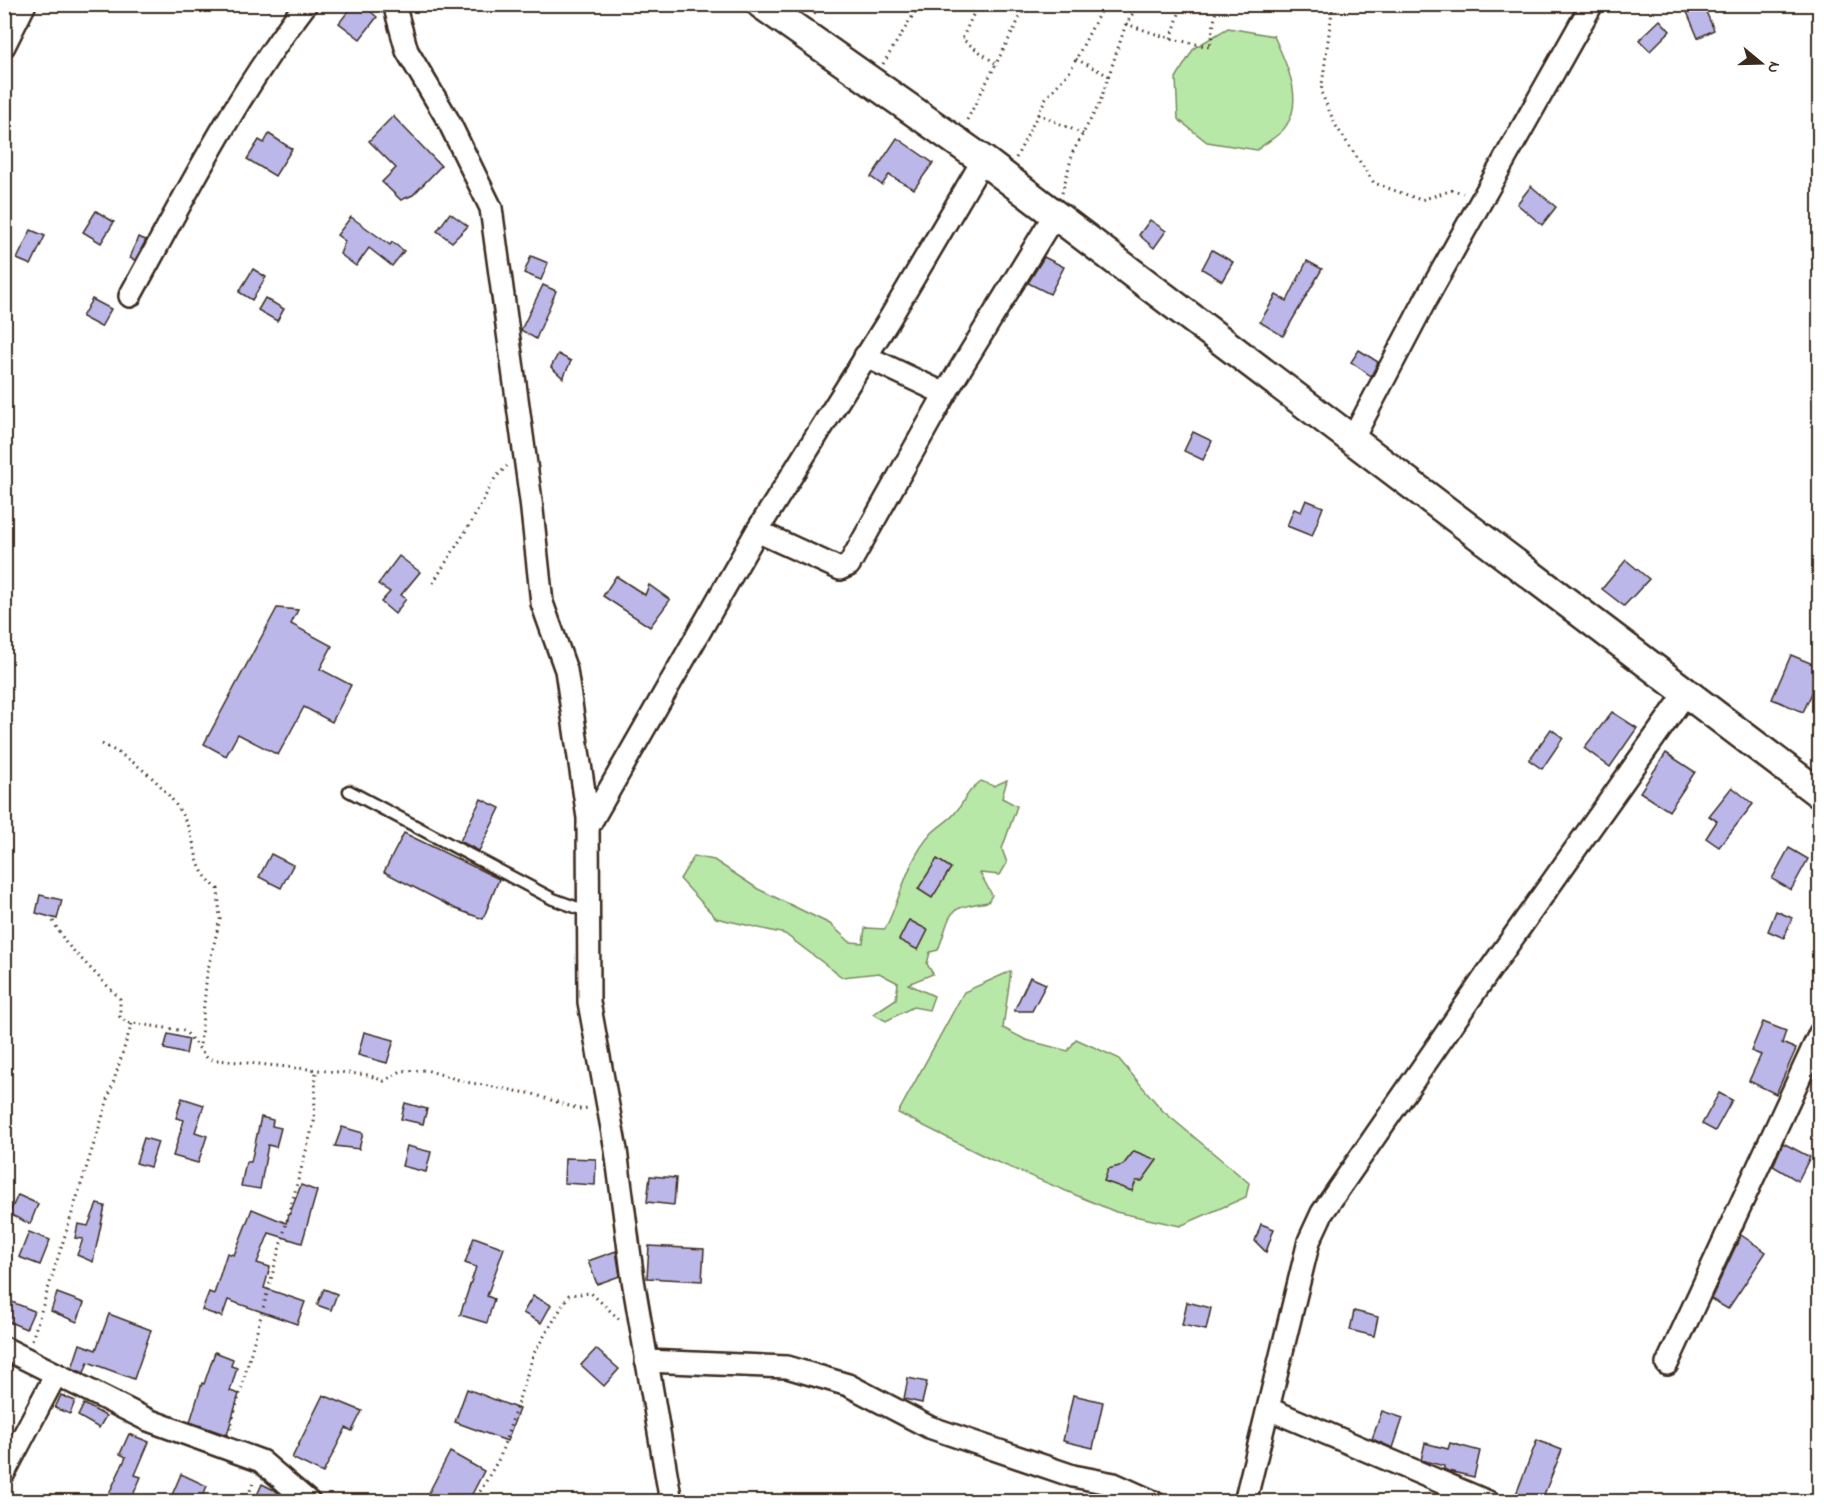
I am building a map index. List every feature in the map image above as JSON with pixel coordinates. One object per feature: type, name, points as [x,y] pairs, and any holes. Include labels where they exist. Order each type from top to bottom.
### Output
[{"type":"street","points":[[4,46],[24,4]]},
{"type":"street","points":[[130,296],[209,152],[269,52],[306,4]]},
{"type":"street","points":[[394,4],[407,51],[448,120],[491,208],[542,603],[566,670],[588,827],[589,1002],[607,1099],[640,1326],[671,1502]]},
{"type":"street","points":[[761,4],[983,160],[1820,794]]},
{"type":"street","points":[[1352,440],[1481,200],[1592,4]]},
{"type":"street","points":[[588,827],[757,531],[890,318],[983,160]]},
{"type":"street","points":[[757,531],[840,569],[847,567],[945,394],[1055,214]]},
{"type":"street","points":[[865,356],[945,394]]},
{"type":"street","points":[[1245,1502],[1309,1241],[1322,1214],[1487,974],[1686,693]]},
{"type":"street","points":[[1667,1364],[1820,1033]]},
{"type":"street","points":[[4,1348],[148,1420],[261,1461],[309,1502]]},
{"type":"street","points":[[646,1361],[787,1367],[848,1385],[929,1426],[1073,1476],[1114,1484],[1154,1502]]},
{"type":"street","points":[[4,1473],[56,1374]]},
{"type":"street","points":[[1269,1409],[1351,1445],[1422,1471],[1488,1502]]},
{"type":"lane","points":[[349,791],[553,899],[590,912]]},
{"type":"path","points":[[872,82],[920,4]]},
{"type":"path","points":[[978,4],[962,39],[996,63]]},
{"type":"path","points":[[956,141],[1027,4]]},
{"type":"path","points":[[1007,178],[1046,98],[1070,71],[1104,4]]},
{"type":"path","points":[[1055,214],[1073,152],[1100,102],[1126,24],[1139,4]]},
{"type":"path","points":[[1171,39],[1182,4]]},
{"type":"path","points":[[1126,24],[1171,39],[1210,47],[1217,4]]},
{"type":"path","points":[[1333,4],[1321,92],[1336,126],[1374,183],[1421,200],[1453,190],[1481,200]]},
{"type":"path","points":[[1665,4],[1668,9],[1684,8]]},
{"type":"path","points":[[1076,58],[1109,76]]},
{"type":"path","points":[[1038,114],[1083,134]]},
{"type":"path","points":[[433,583],[472,521],[495,478],[524,451]]},
{"type":"path","points":[[102,744],[120,753],[148,775],[176,803],[190,831],[202,875],[218,889],[220,920],[207,973],[199,1048]]},
{"type":"path","points":[[52,921],[66,943],[120,999],[120,1017],[132,1023],[185,1031],[208,1059],[368,1075],[384,1081],[401,1071],[426,1070],[466,1082],[533,1094],[578,1109],[591,1108],[607,1099]]},
{"type":"path","points":[[26,1359],[132,1023]]},
{"type":"path","points":[[225,1448],[314,1122],[316,1070]]},
{"type":"path","points":[[474,1502],[500,1457],[534,1353],[569,1295],[591,1293],[623,1322],[640,1326]]},
{"type":"green space","points":[[1228,28],[1274,36],[1291,80],[1294,104],[1286,126],[1257,150],[1207,142],[1178,119],[1176,78],[1194,48]]},
{"type":"green space","points":[[1007,780],[1002,798],[1017,806],[1002,849],[1007,863],[1000,875],[980,873],[992,895],[988,902],[964,907],[952,914],[938,950],[930,952],[927,964],[933,974],[908,984],[934,996],[929,1010],[913,1007],[886,1021],[873,1014],[896,999],[898,983],[879,973],[842,977],[785,934],[716,918],[680,879],[694,856],[714,860],[758,889],[830,924],[850,942],[863,943],[865,928],[885,929],[910,867],[931,834],[953,816],[969,793],[981,781],[994,786]]},
{"type":"green space","points":[[1011,971],[1003,1028],[1026,1040],[1068,1051],[1076,1039],[1118,1058],[1163,1111],[1249,1183],[1246,1197],[1180,1226],[1116,1212],[990,1159],[898,1113],[964,992]]},
{"type":"building","points":[[354,4],[362,4],[377,17],[360,39],[339,23]]},
{"type":"building","points":[[1703,5],[1714,30],[1698,38],[1687,12]]},
{"type":"building","points":[[1660,20],[1670,31],[1650,51],[1639,40]]},
{"type":"building","points":[[393,116],[441,166],[413,195],[401,200],[382,182],[396,168],[369,141]]},
{"type":"building","points":[[269,134],[292,149],[275,176],[247,159],[259,140],[264,143]]},
{"type":"building","points":[[897,138],[933,163],[914,189],[889,175],[882,185],[871,177]]},
{"type":"building","points":[[1531,186],[1556,207],[1542,225],[1517,204]]},
{"type":"building","points":[[96,211],[114,222],[101,243],[83,232]]},
{"type":"building","points":[[450,213],[468,226],[452,242],[437,231]]},
{"type":"building","points":[[351,217],[390,245],[392,242],[404,251],[392,266],[369,248],[356,266],[340,254],[345,241],[337,235]]},
{"type":"building","points":[[1150,220],[1166,231],[1154,248],[1139,235]]},
{"type":"building","points":[[31,230],[45,236],[31,265],[17,259]]},
{"type":"building","points":[[138,237],[146,240],[135,260],[130,258]]},
{"type":"building","points":[[1212,250],[1233,262],[1222,281],[1202,269]]},
{"type":"building","points":[[531,256],[548,263],[541,280],[524,273]]},
{"type":"building","points":[[1044,257],[1064,267],[1050,294],[1028,283]]},
{"type":"building","points":[[1307,261],[1322,269],[1283,336],[1260,322],[1276,295],[1287,301]]},
{"type":"building","points":[[253,269],[266,277],[252,300],[239,292]]},
{"type":"building","points":[[543,285],[556,291],[536,339],[521,330]]},
{"type":"building","points":[[265,298],[284,309],[277,321],[258,310]]},
{"type":"building","points":[[92,299],[111,309],[101,327],[82,317]]},
{"type":"building","points":[[1359,350],[1378,362],[1371,376],[1351,362]]},
{"type":"building","points":[[558,354],[571,361],[563,378],[551,367]]},
{"type":"building","points":[[1193,432],[1212,441],[1203,460],[1184,451]]},
{"type":"building","points":[[1306,500],[1323,507],[1312,536],[1287,526],[1294,509],[1301,512]]},
{"type":"building","points":[[399,556],[420,572],[401,595],[406,599],[395,614],[381,602],[390,592],[378,584]]},
{"type":"building","points":[[1626,560],[1649,579],[1624,606],[1602,589]]},
{"type":"building","points":[[616,576],[645,595],[649,585],[670,600],[650,627],[603,596]]},
{"type":"building","points":[[277,608],[298,610],[291,624],[332,646],[320,669],[351,685],[332,722],[304,707],[278,755],[238,734],[226,756],[204,744]]},
{"type":"building","points":[[1791,655],[1820,667],[1820,676],[1803,712],[1772,699]]},
{"type":"building","points":[[1612,712],[1637,728],[1610,767],[1584,748]]},
{"type":"building","points":[[1551,729],[1563,738],[1542,769],[1529,760]]},
{"type":"building","points":[[1666,753],[1695,772],[1669,811],[1640,792]]},
{"type":"building","points":[[1732,787],[1753,804],[1719,847],[1706,838],[1717,821],[1709,816]]},
{"type":"building","points":[[481,799],[500,808],[479,851],[460,841]]},
{"type":"building","points":[[404,833],[499,879],[483,919],[456,909],[384,872]]},
{"type":"building","points":[[1789,848],[1808,859],[1791,890],[1772,879]]},
{"type":"building","points":[[271,854],[293,865],[281,888],[259,877]]},
{"type":"building","points":[[937,859],[951,868],[932,898],[918,889]]},
{"type":"building","points":[[40,895],[62,900],[57,919],[36,913]]},
{"type":"building","points":[[1776,911],[1792,918],[1784,938],[1768,931]]},
{"type":"building","points":[[909,920],[928,930],[918,950],[899,940]]},
{"type":"building","points":[[1030,977],[1046,984],[1032,1011],[1014,1011]]},
{"type":"building","points":[[1763,1022],[1786,1031],[1782,1043],[1796,1049],[1776,1094],[1749,1081],[1761,1055],[1751,1051]]},
{"type":"building","points":[[364,1032],[394,1040],[387,1063],[358,1055]]},
{"type":"building","points":[[168,1034],[189,1039],[186,1054],[164,1049]]},
{"type":"building","points":[[1719,1093],[1732,1100],[1715,1131],[1702,1124]]},
{"type":"building","points":[[182,1098],[204,1105],[195,1132],[207,1136],[198,1163],[173,1156],[184,1120],[176,1118]]},
{"type":"building","points":[[405,1103],[427,1109],[423,1124],[401,1119]]},
{"type":"building","points":[[261,1117],[273,1120],[272,1126],[281,1128],[276,1147],[268,1145],[260,1189],[241,1186],[246,1162],[251,1162]]},
{"type":"building","points":[[342,1127],[363,1133],[359,1149],[335,1146]]},
{"type":"building","points":[[144,1138],[158,1142],[150,1167],[136,1163]]},
{"type":"building","points":[[1783,1143],[1810,1157],[1798,1181],[1773,1166]]},
{"type":"building","points":[[407,1146],[431,1152],[426,1172],[402,1166]]},
{"type":"building","points":[[1134,1151],[1157,1160],[1142,1181],[1136,1181],[1132,1191],[1104,1181],[1108,1169],[1123,1165]]},
{"type":"building","points":[[565,1158],[596,1159],[595,1185],[564,1183]]},
{"type":"building","points":[[650,1176],[676,1178],[674,1205],[647,1202]]},
{"type":"building","points":[[301,1185],[317,1191],[302,1243],[269,1233],[257,1263],[270,1267],[264,1288],[305,1302],[297,1324],[228,1300],[222,1317],[202,1310],[209,1292],[214,1294],[227,1253],[234,1255],[252,1209],[286,1223]]},
{"type":"building","points":[[18,1195],[38,1204],[30,1224],[9,1214]]},
{"type":"building","points":[[97,1204],[105,1206],[93,1262],[77,1255],[83,1239],[75,1238],[78,1224],[88,1226]]},
{"type":"building","points":[[1261,1224],[1274,1229],[1266,1252],[1255,1241]]},
{"type":"building","points":[[29,1232],[50,1240],[40,1265],[19,1257]]},
{"type":"building","points":[[1741,1235],[1766,1252],[1728,1309],[1711,1299]]},
{"type":"building","points":[[474,1237],[504,1248],[487,1296],[494,1299],[487,1323],[460,1315],[476,1267],[465,1263]]},
{"type":"building","points":[[649,1246],[704,1249],[702,1281],[647,1278]]},
{"type":"building","points":[[616,1251],[620,1276],[597,1284],[588,1261]]},
{"type":"building","points":[[324,1289],[337,1294],[331,1310],[317,1305]]},
{"type":"building","points":[[57,1293],[84,1303],[77,1322],[51,1311]]},
{"type":"building","points":[[533,1296],[551,1305],[541,1323],[523,1313]]},
{"type":"building","points":[[12,1302],[34,1311],[26,1329],[5,1320]]},
{"type":"building","points":[[1187,1302],[1211,1308],[1206,1330],[1182,1325]]},
{"type":"building","points":[[1354,1311],[1378,1317],[1374,1336],[1350,1330]]},
{"type":"building","points":[[109,1314],[151,1330],[134,1379],[88,1362],[84,1373],[72,1368],[80,1344],[96,1350]]},
{"type":"building","points":[[596,1349],[619,1369],[604,1386],[581,1365]]},
{"type":"building","points":[[215,1352],[233,1359],[231,1366],[237,1368],[230,1391],[239,1394],[227,1435],[190,1422],[202,1383],[204,1384]]},
{"type":"building","points":[[908,1378],[927,1382],[922,1403],[904,1399]]},
{"type":"building","points":[[467,1389],[519,1409],[507,1441],[455,1422]]},
{"type":"building","points":[[61,1395],[75,1401],[70,1414],[55,1408]]},
{"type":"building","points":[[323,1395],[362,1411],[352,1431],[346,1428],[323,1473],[292,1458]]},
{"type":"building","points":[[1073,1395],[1103,1402],[1093,1448],[1063,1441]]},
{"type":"building","points":[[84,1404],[106,1416],[99,1428],[78,1416]]},
{"type":"building","points":[[1382,1411],[1403,1418],[1393,1448],[1372,1439]]},
{"type":"building","points":[[129,1434],[149,1442],[135,1475],[141,1477],[130,1502],[105,1502],[126,1457],[120,1454]]},
{"type":"building","points":[[1537,1440],[1562,1450],[1541,1502],[1513,1502]]},
{"type":"building","points":[[1425,1443],[1448,1449],[1450,1443],[1480,1451],[1474,1477],[1448,1471],[1444,1469],[1444,1466],[1421,1460]]},
{"type":"building","points":[[450,1452],[484,1471],[468,1502],[424,1502]]},
{"type":"building","points":[[181,1474],[207,1486],[200,1502],[169,1502]]},
{"type":"building","points":[[262,1484],[276,1491],[289,1502],[254,1502]]}]
